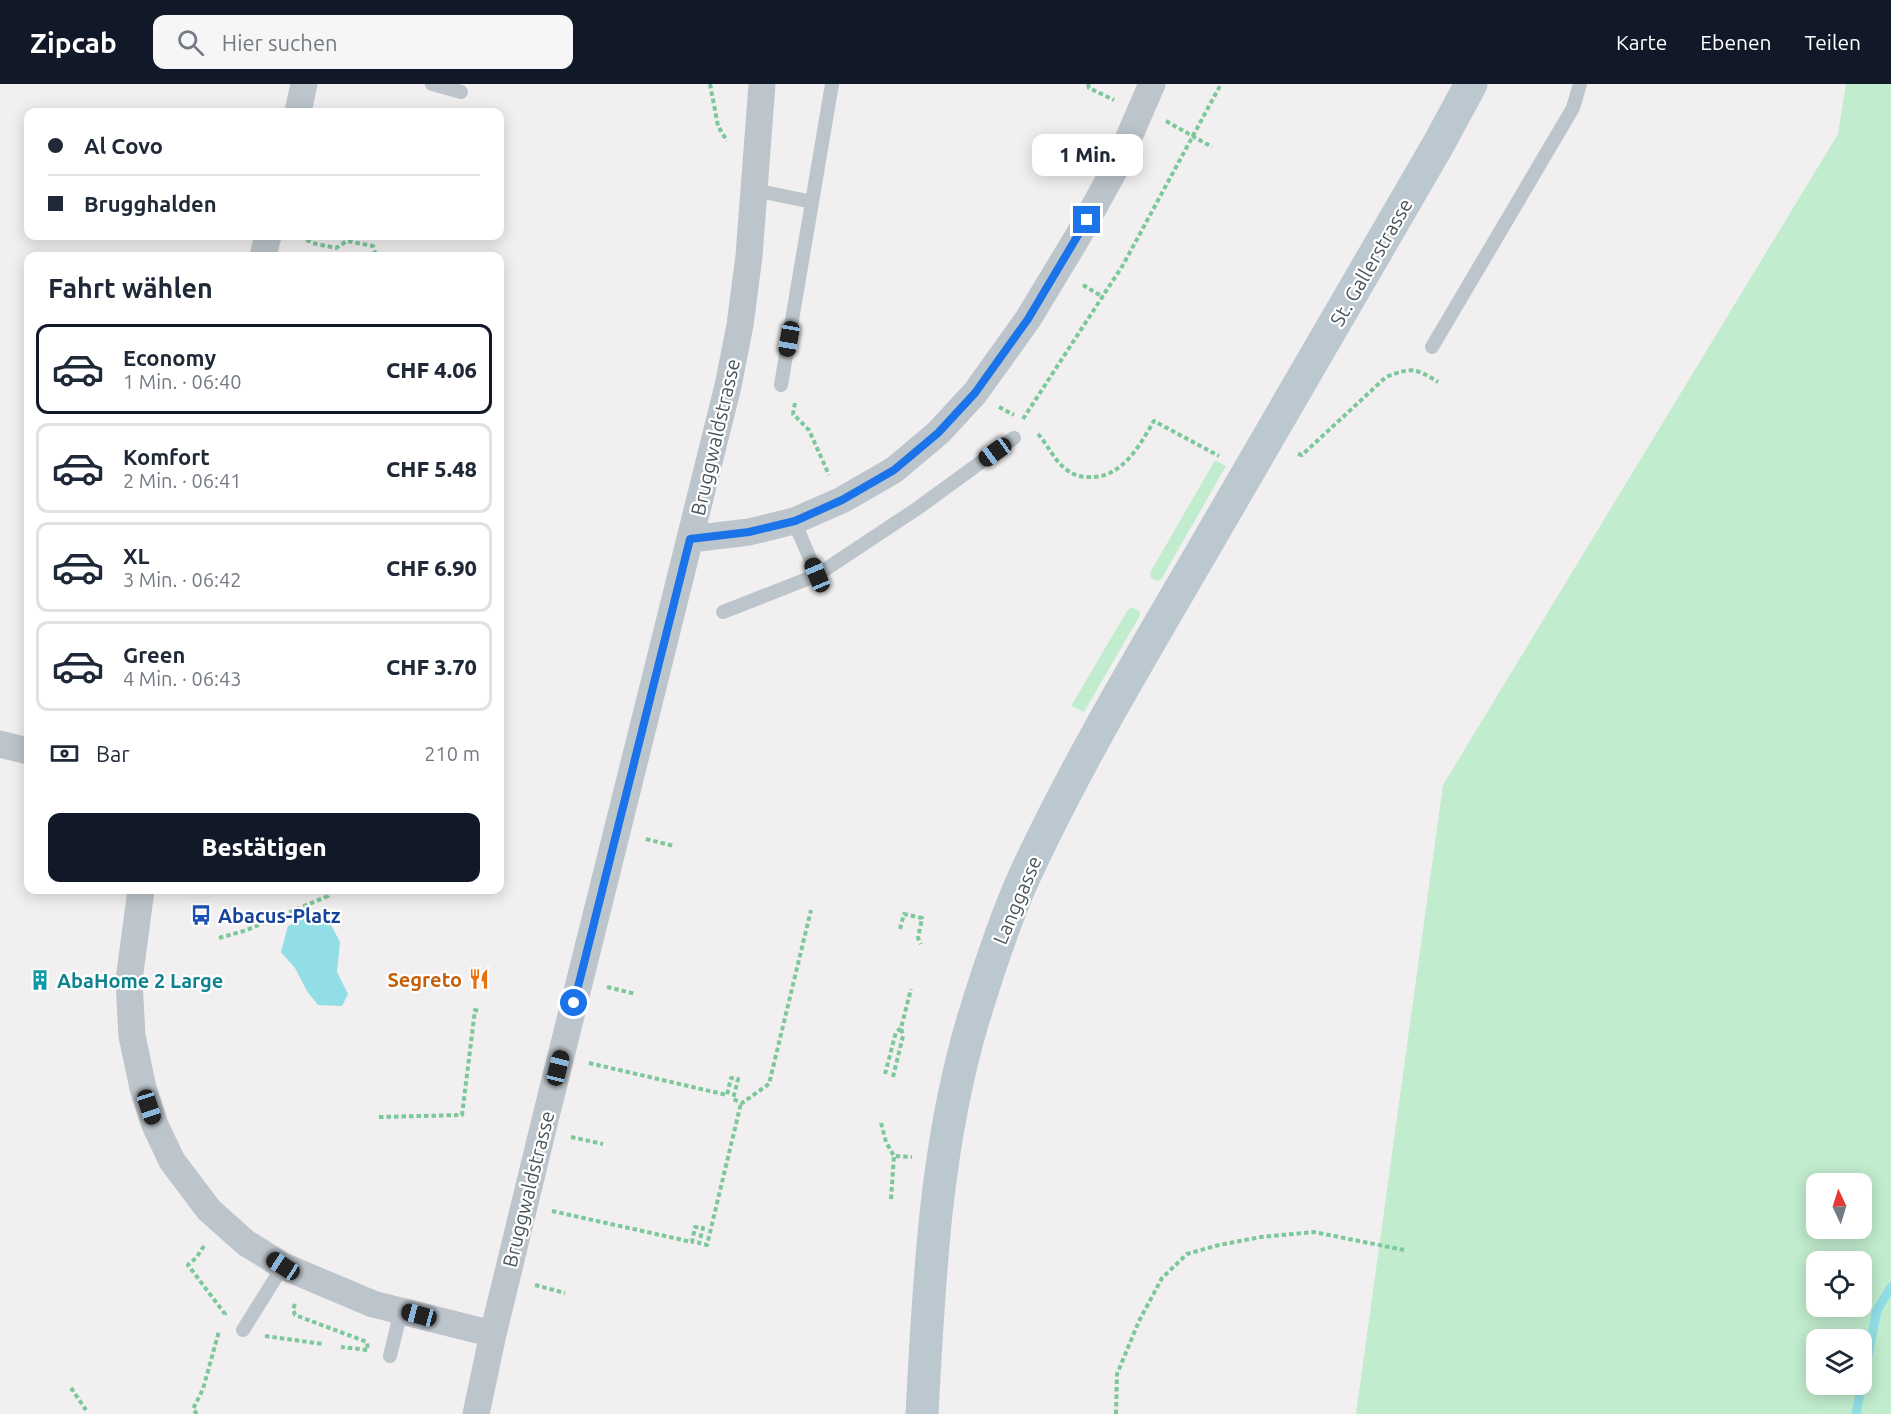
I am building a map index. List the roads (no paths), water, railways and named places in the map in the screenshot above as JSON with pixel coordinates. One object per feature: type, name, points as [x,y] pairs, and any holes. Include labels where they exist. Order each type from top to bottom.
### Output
[{"type":"main road","name":"St. Gallerstrasse","points":[[1280,446],[1471,84]]},
{"type":"main road","name":"Langgasse","points":[[922,1414],[927,1310],[943,1161],[952,1106],[972,1022],[995,951],[1024,879],[1061,802],[1127,683],[1280,446]]},
{"type":"street","points":[[299,108],[304,84]]},
{"type":"street","name":"Bruggwaldstrasse","points":[[476,1414],[493,1334],[728,386],[740,325],[749,256],[762,84]]},
{"type":"street","points":[[690,539],[749,532],[795,521],[842,500],[894,470],[938,433],[975,393],[1028,319],[1077,238],[1116,167],[1152,84]]},
{"type":"street","points":[[0,744],[24,750]]},
{"type":"street","points":[[140,894],[129,980],[132,1036],[143,1088],[155,1125],[172,1161],[209,1209],[246,1243],[283,1266],[359,1299],[493,1334]]},
{"type":"lane","points":[[432,84],[461,92]]},
{"type":"lane","points":[[781,385],[832,84]]},
{"type":"lane","points":[[1432,347],[1574,108],[1580,84]]},
{"type":"lane","points":[[754,190],[812,202]]},
{"type":"lane","points":[[723,612],[817,575],[918,508],[1014,438]]},
{"type":"lane","points":[[795,521],[817,575]]},
{"type":"lane","points":[[243,1330],[283,1266]]},
{"type":"lane","points":[[390,1356],[401,1311]]},
{"type":"water","points":[[311,913],[328,919],[340,942],[337,972],[348,994],[342,1006],[318,1005],[307,991],[295,968],[281,952],[288,926]]},
{"type":"waterway","points":[[1856,1414],[1877,1310],[1891,1287]]},
{"type":"place","name":"Abacus-Platz","points":[[201,915]]},
{"type":"place","name":"Segreto","points":[[479,979]]},
{"type":"place","name":"AbaHome 2 Large","points":[[40,980]]}]
